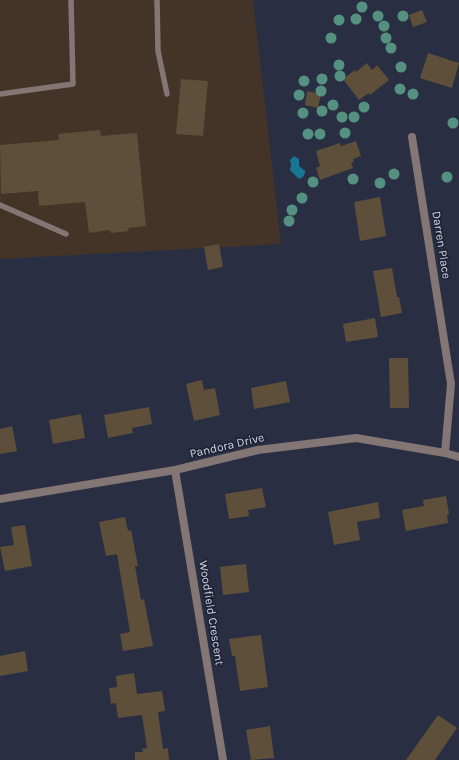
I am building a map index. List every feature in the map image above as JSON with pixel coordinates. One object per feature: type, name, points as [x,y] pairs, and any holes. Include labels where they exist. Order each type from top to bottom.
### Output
[{"type":"street","name":"Darren Place","points":[[412,137],[451,384],[445,453]]},
{"type":"street","name":"Pandora Drive","points":[[0,499],[175,470],[258,450],[356,438],[445,453],[459,457]]},
{"type":"street","name":"Woodfield Crescent","points":[[175,470],[223,760]]},
{"type":"lane","points":[[0,94],[73,84],[71,0]]},
{"type":"lane","points":[[157,0],[158,51],[166,94]]},
{"type":"lane","points":[[0,206],[66,234]]},
{"type":"shaded area","points":[[0,0],[253,0],[281,244],[0,259]]},
{"type":"water","points":[[294,156],[299,159],[299,166],[305,171],[303,177],[299,179],[290,170],[290,160]]},
{"type":"building","points":[[422,10],[427,22],[413,27],[409,15]]},
{"type":"building","points":[[428,53],[459,63],[452,88],[420,78]]},
{"type":"building","points":[[367,63],[372,70],[377,65],[389,80],[370,95],[369,93],[359,100],[343,79],[355,70],[356,72]]},
{"type":"building","points":[[181,79],[208,81],[203,136],[176,134]]},
{"type":"building","points":[[307,91],[321,94],[318,108],[305,105]]},
{"type":"building","points":[[100,130],[101,136],[137,133],[146,226],[128,228],[129,231],[111,233],[110,230],[89,233],[85,202],[39,206],[38,191],[1,194],[0,145],[59,140],[58,134]]},
{"type":"building","points":[[356,141],[361,156],[353,159],[354,162],[351,163],[353,168],[320,180],[316,168],[320,166],[316,151],[340,143],[341,146]]},
{"type":"building","points":[[380,197],[386,236],[360,241],[354,202]]},
{"type":"building","points":[[219,244],[223,267],[208,270],[204,247]]},
{"type":"building","points":[[392,268],[397,297],[399,297],[402,313],[381,317],[373,271]]},
{"type":"building","points":[[375,318],[378,337],[346,342],[343,324]]},
{"type":"building","points":[[389,358],[408,358],[409,408],[390,408]]},
{"type":"building","points":[[202,380],[204,390],[215,388],[220,415],[194,421],[186,384]]},
{"type":"building","points":[[286,381],[290,402],[254,409],[251,388]]},
{"type":"building","points":[[149,407],[152,424],[132,428],[133,433],[108,438],[104,415]]},
{"type":"building","points":[[81,414],[85,438],[53,444],[49,420]]},
{"type":"building","points":[[12,426],[17,451],[0,454],[0,429]]},
{"type":"building","points":[[262,488],[266,507],[248,510],[249,516],[229,519],[225,494]]},
{"type":"building","points":[[446,496],[449,514],[447,515],[448,523],[406,531],[402,510],[424,506],[423,500]]},
{"type":"building","points":[[378,502],[380,518],[357,522],[360,540],[334,545],[328,512]]},
{"type":"building","points":[[125,517],[128,531],[131,530],[138,566],[135,566],[141,600],[144,599],[153,646],[123,651],[120,634],[130,632],[117,554],[106,556],[99,522]]},
{"type":"building","points":[[25,525],[32,566],[5,571],[0,547],[14,545],[11,527]]},
{"type":"building","points":[[246,564],[249,592],[223,595],[220,567]]},
{"type":"building","points":[[261,635],[268,687],[240,691],[235,656],[232,656],[229,639]]},
{"type":"building","points":[[25,651],[28,671],[0,676],[0,656]]},
{"type":"building","points":[[134,673],[137,694],[162,691],[165,711],[158,712],[163,749],[168,748],[169,760],[135,760],[135,752],[143,752],[142,749],[147,748],[142,715],[118,718],[116,703],[111,704],[109,688],[117,687],[116,676]]},
{"type":"building","points":[[438,715],[457,728],[435,760],[406,760]]},
{"type":"building","points":[[270,726],[274,758],[251,760],[246,730]]}]
